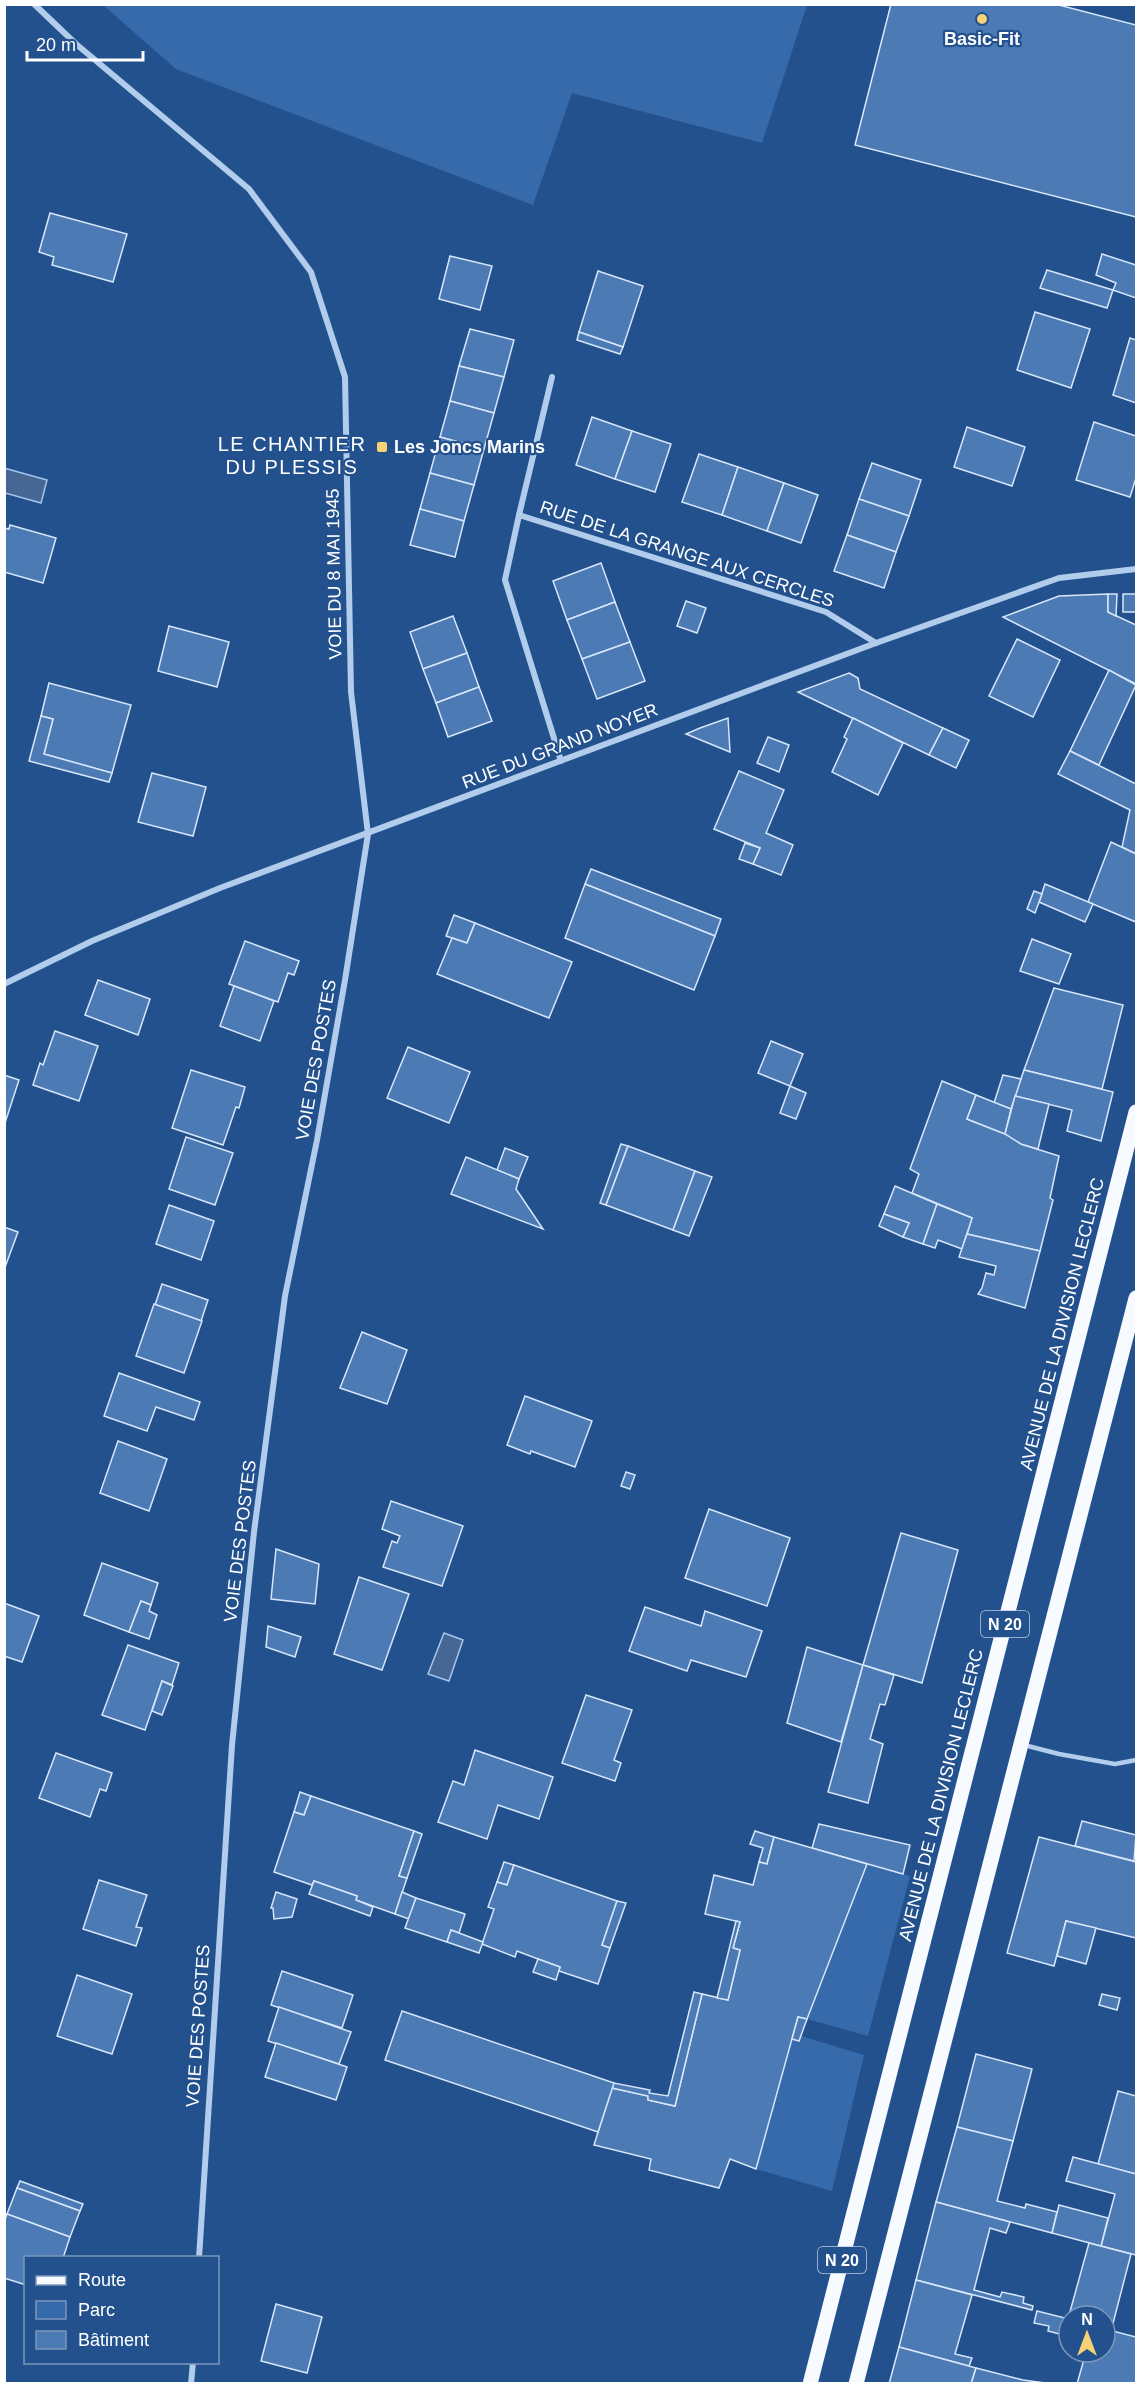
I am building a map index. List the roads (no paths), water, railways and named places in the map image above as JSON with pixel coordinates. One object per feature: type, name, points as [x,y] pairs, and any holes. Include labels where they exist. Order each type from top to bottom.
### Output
[{"type":"main road","name":"AVENUE DE LA DIVISION LECLERC","points":[[810,2384],[1137,1112]]},
{"type":"main road","name":"N 20","points":[[856,2384],[1137,1298]]},
{"type":"street","name":"VOIE DU 8 MAI 1945","points":[[34,4],[76,44],[249,189],[311,272],[345,378],[351,692],[368,834]]},
{"type":"street","name":"RUE DE LA GRANGE AUX CERCLES","points":[[552,378],[505,580],[561,761]]},
{"type":"street","name":"RUE DE LA GRANGE AUX CERCLES","points":[[519,515],[826,612],[876,643]]},
{"type":"street","name":"RUE DU GRAND NOYER","points":[[4,984],[92,941],[220,888],[876,643],[1059,578],[1137,569]]},
{"type":"street","name":"VOIE DES POSTES","points":[[199,2256],[232,1746],[254,1532],[285,1296],[317,1140],[368,834]]},
{"type":"street","points":[[191,2384],[193,2364]]},
{"type":"lane","points":[[1022,1744],[1115,1764],[1137,1760]]},
{"type":"place","name":"Basic-Fit","points":[[982,19]]},
{"type":"place","name":"Les Joncs Marins","points":[[382,447]]},
{"type":"district","name":"LE CHANTIER DU PLESSIS","points":[[292,456]]}]
